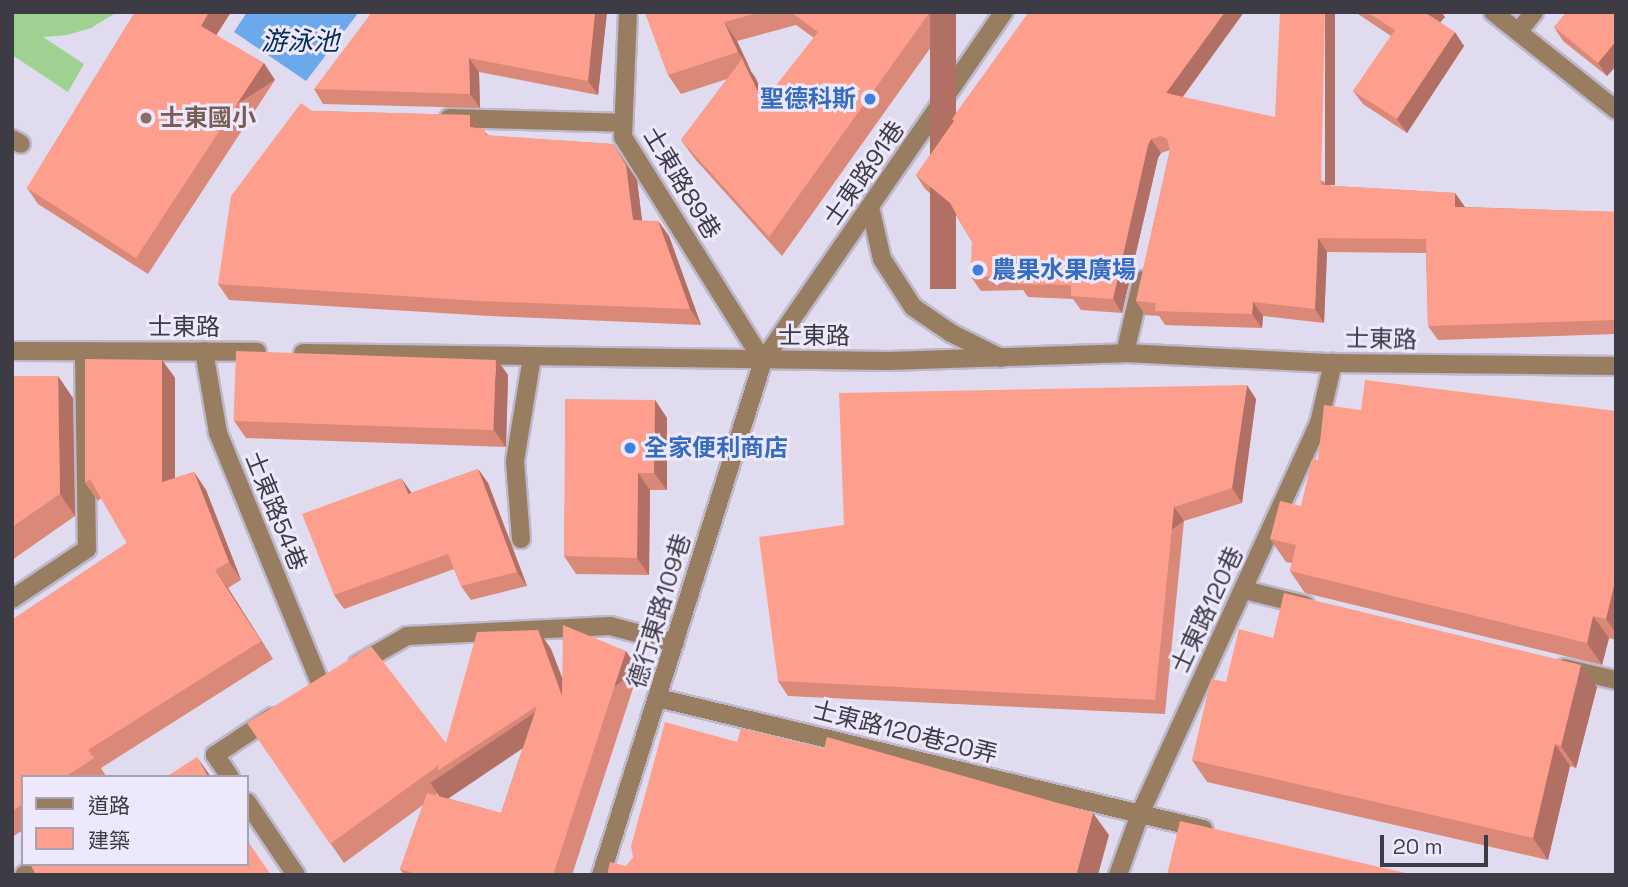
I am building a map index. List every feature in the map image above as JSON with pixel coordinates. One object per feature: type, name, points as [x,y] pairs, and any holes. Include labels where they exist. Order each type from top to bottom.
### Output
[{"type":"street","name":"士東路89巷","points":[[628,12],[623,137],[763,361]]},
{"type":"street","points":[[1493,12],[1616,110]]},
{"type":"street","points":[[1518,32],[1534,12]]},
{"type":"street","name":"士東路91巷","points":[[763,361],[870,207],[997,15]]},
{"type":"street","points":[[432,118],[623,123]]},
{"type":"street","points":[[870,207],[882,259],[914,307],[951,333],[1004,359]]},
{"type":"street","points":[[1125,353],[1146,263]]},
{"type":"street","name":"士東路","points":[[12,351],[204,351],[763,361],[1004,359],[1125,353],[1334,363],[1616,366]]},
{"type":"street","name":"士東路54巷","points":[[204,351],[218,433],[326,682],[407,636],[610,626],[675,643]]},
{"type":"street","points":[[12,599],[87,549],[83,352]]},
{"type":"street","points":[[521,540],[515,461],[532,357]]},
{"type":"street","name":"德行東路109巷","points":[[603,870],[763,361]]},
{"type":"street","name":"士東路120巷","points":[[1118,875],[1140,814],[1319,423],[1334,363]]},
{"type":"street","points":[[1244,590],[1324,609]]},
{"type":"street","points":[[1549,664],[1616,680]]},
{"type":"street","name":"士東路120巷20弄","points":[[658,698],[1220,832]]},
{"type":"street","points":[[228,775],[209,758],[289,706]]},
{"type":"street","points":[[248,803],[296,875]]},
{"type":"street","points":[[603,870],[626,872]]},
{"type":"green space","points":[[12,12],[117,12],[91,28],[67,35],[43,37],[84,64],[68,92],[12,55]]},
{"type":"water","name":"游泳池","points":[[247,12],[359,12],[306,81],[234,32]]},
{"type":"building","points":[[135,12],[209,12],[201,26],[264,63],[136,258],[27,188]]},
{"type":"building","points":[[372,12],[595,12],[588,81],[469,58],[470,94],[314,89]]},
{"type":"building","points":[[645,12],[761,12],[724,22],[738,52],[668,75]]},
{"type":"building","points":[[791,12],[930,12],[769,237],[681,140],[742,59],[763,102],[818,32]]},
{"type":"building","points":[[1029,12],[1225,12],[1166,93],[1275,117],[1280,12],[1325,12],[1321,185],[1455,193],[1455,207],[1616,212],[1616,320],[1428,326],[1426,239],[1318,238],[1315,309],[1253,302],[1252,314],[1155,311],[1156,303],[1136,301],[1170,150],[1167,139],[1161,136],[1151,139],[1148,145],[1113,299],[1071,296],[1071,285],[1018,284],[1018,276],[971,277],[972,242],[950,203],[916,175],[954,121],[952,119]]},
{"type":"building","points":[[1367,12],[1427,12],[1455,32],[1397,119],[1353,91],[1395,30]]},
{"type":"building","points":[[1566,12],[1616,12],[1616,41],[1598,63],[1554,27]]},
{"type":"building","points":[[301,103],[312,111],[470,115],[470,127],[485,129],[485,135],[613,144],[626,165],[633,220],[658,221],[690,309],[479,301],[218,284],[231,196]]},
{"type":"building","points":[[236,351],[496,360],[493,430],[234,421]]},
{"type":"building","points":[[85,359],[162,360],[162,482],[194,472],[229,562],[215,570],[261,641],[88,750],[94,758],[68,775],[21,775],[21,805],[12,811],[12,620],[127,543],[90,479],[85,483]]},
{"type":"building","points":[[12,376],[58,376],[60,494],[12,527]]},
{"type":"building","points":[[1365,380],[1616,411],[1616,577],[1606,619],[1593,616],[1587,643],[1290,571],[1296,545],[1270,539],[1280,501],[1301,506],[1312,459],[1318,460],[1324,405],[1361,410]]},
{"type":"building","points":[[1247,385],[1232,488],[1174,507],[1155,700],[778,681],[759,537],[844,525],[839,393]]},
{"type":"building","points":[[565,399],[655,400],[654,473],[638,473],[637,558],[564,556],[565,433],[569,432],[565,432]]},
{"type":"building","points":[[478,469],[517,572],[461,586],[448,554],[334,595],[302,514],[401,478],[408,494]]},
{"type":"building","points":[[1284,593],[1581,665],[1561,746],[1555,744],[1533,838],[1192,760],[1211,679],[1226,682],[1239,629],[1273,638]]},
{"type":"building","points":[[563,625],[626,651],[553,875],[410,875],[411,872],[400,869],[427,793],[501,813],[537,706],[437,771],[439,765],[330,844],[247,723],[371,646],[446,743],[477,632],[538,630],[562,696]]},
{"type":"building","points":[[665,722],[737,742],[741,728],[824,749],[827,737],[1093,813],[1076,875],[607,875],[610,862],[626,866],[633,857],[631,846]]},
{"type":"building","points":[[197,757],[207,775],[169,775]]},
{"type":"building","points":[[1180,821],[1414,875],[1167,875]]},
{"type":"building","points":[[248,841],[271,875],[36,875],[31,866],[248,866]]},
{"type":"place","name":"聖德科斯","points":[[870,99]]},
{"type":"place","name":"士東國小","points":[[146,118]]},
{"type":"place","name":"農果水果廣場","points":[[978,270]]},
{"type":"place","name":"全家便利商店","points":[[630,448]]}]
